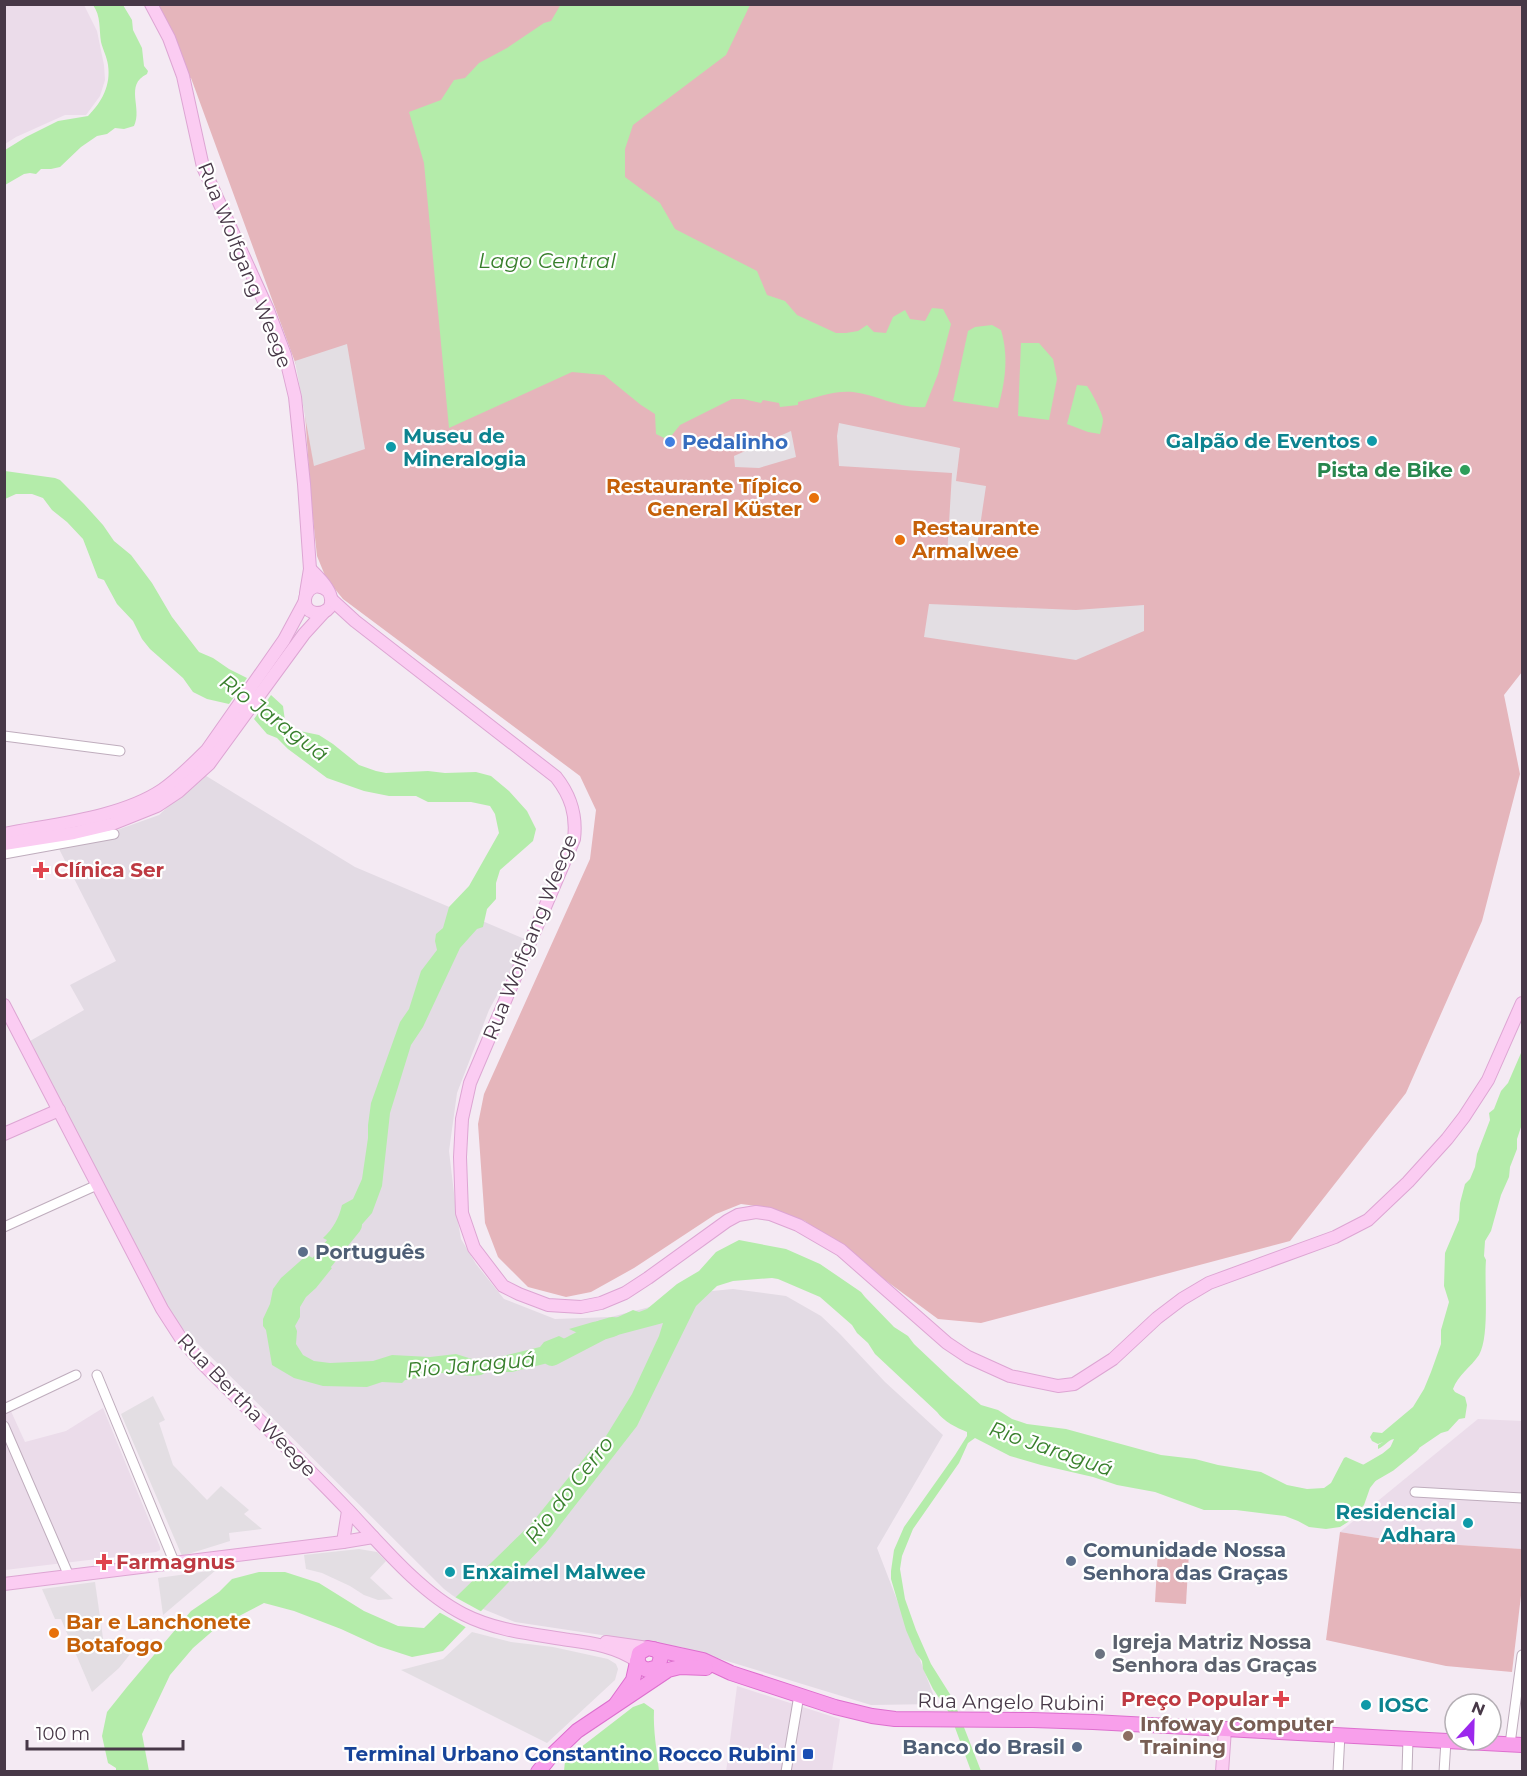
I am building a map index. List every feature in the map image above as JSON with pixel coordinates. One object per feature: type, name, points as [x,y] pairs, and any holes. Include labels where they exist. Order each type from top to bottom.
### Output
[{"type":"main road","name":"Rua Wolfgang Weege","points":[[151,4],[169,38],[183,76],[203,167],[268,310],[285,355],[295,397],[310,569],[306,597],[272,667]]},
{"type":"main road","name":"Rua Wolfgang Weege","points":[[310,569],[328,603],[355,621],[556,777],[564,787],[574,810],[576,824],[574,839],[470,1083],[462,1119],[460,1156],[462,1213],[474,1248],[503,1286],[548,1305],[581,1307],[601,1303],[625,1293],[738,1215],[756,1212],[770,1214],[798,1225],[841,1250],[947,1343],[968,1357],[1010,1376],[1058,1386],[1074,1384],[1113,1359],[1157,1318],[1182,1299],[1209,1283],[1335,1237],[1368,1220],[1408,1182],[1464,1117],[1488,1080],[1522,1003]]},
{"type":"main road","points":[[4,844],[94,829],[135,816],[157,806],[178,792],[209,764],[236,719],[272,667],[304,634],[328,603],[325,588],[317,586],[309,590],[306,605],[312,612],[317,613],[328,603]]},
{"type":"main road","points":[[4,834],[100,815],[147,798],[161,791],[195,762],[236,719]]},
{"type":"main road","name":"Rua Bertha Weege","points":[[5,1006],[162,1309],[182,1340],[202,1363],[431,1593],[464,1615],[490,1625],[593,1643],[619,1651],[637,1661]]},
{"type":"main road","points":[[4,1134],[59,1110]]},
{"type":"main road","points":[[343,1542],[348,1511]]},
{"type":"main road","points":[[4,1584],[373,1537]]},
{"type":"main road","name":"Rua Bertha Weege","points":[[593,1643],[614,1642],[651,1648]]},
{"type":"main road","points":[[616,1704],[633,1680],[637,1661],[639,1653],[651,1648],[658,1651],[661,1657],[658,1667],[647,1670],[637,1661]]},
{"type":"main road","name":"Rua Angelo Rubini","points":[[651,1648],[703,1660],[722,1670],[799,1695],[872,1716],[895,1719],[1079,1721],[1443,1741]]},
{"type":"main road","points":[[538,1772],[577,1731],[674,1668],[688,1666],[722,1670]]},
{"type":"main road","points":[[1222,1772],[1225,1729]]},
{"type":"street","points":[[4,736],[120,751]]},
{"type":"street","points":[[4,854],[114,834]]},
{"type":"street","points":[[4,1227],[98,1185]]},
{"type":"street","points":[[4,1409],[76,1375]]},
{"type":"street","points":[[97,1375],[175,1564]]},
{"type":"street","points":[[4,1426],[69,1576]]},
{"type":"street","points":[[1415,1492],[1522,1498]]},
{"type":"street","points":[[1516,1745],[1522,1655]]},
{"type":"street","points":[[786,1772],[799,1695]]},
{"type":"street","points":[[1338,1772],[1340,1734]]},
{"type":"street","points":[[1407,1772],[1408,1739]]},
{"type":"street","points":[[1444,1772],[1445,1752]]},
{"type":"shaded area","points":[[5,4],[84,5],[97,31],[105,80],[100,96],[86,115],[65,115],[5,144]]},
{"type":"shaded area","points":[[148,5],[1522,5],[1522,672],[1504,695],[1520,774],[1482,921],[1406,1093],[1290,1241],[981,1323],[938,1319],[805,1221],[771,1208],[741,1204],[716,1214],[634,1268],[591,1292],[566,1297],[528,1287],[498,1257],[485,1223],[478,1124],[484,1094],[590,859],[596,810],[580,776],[343,599],[326,578],[317,556],[303,384],[191,78],[179,83],[166,35]]},
{"type":"shaded area","points":[[347,344],[365,449],[314,466],[295,361]]},
{"type":"shaded area","points":[[839,423],[960,448],[956,481],[986,486],[975,560],[947,557],[952,473],[839,466],[837,436]]},
{"type":"shaded area","points":[[791,431],[796,457],[759,468],[735,467],[734,456]]},
{"type":"shaded area","points":[[929,604],[1076,610],[1144,605],[1144,631],[1076,660],[924,637]]},
{"type":"shaded area","name":"Português","points":[[203,774],[355,867],[527,940],[489,1010],[457,1093],[449,1151],[461,1239],[476,1264],[504,1299],[555,1319],[611,1317],[712,1291],[733,1289],[786,1296],[821,1316],[885,1382],[943,1435],[877,1548],[937,1704],[871,1705],[681,1647],[515,1622],[456,1598],[444,1589],[171,1317],[30,1041],[84,1010],[70,985],[116,961],[57,845],[106,834],[159,815]]},
{"type":"shaded area","points":[[4,1396],[25,1442],[66,1431],[103,1408],[160,1550],[5,1570]]},
{"type":"shaded area","points":[[153,1396],[165,1420],[159,1423],[173,1465],[207,1500],[221,1486],[249,1510],[244,1514],[262,1529],[229,1533],[230,1541],[182,1556],[121,1414]]},
{"type":"shaded area","points":[[1478,1419],[1522,1421],[1522,1549],[1396,1541],[1340,1532]]},
{"type":"shaded area","points":[[1340,1532],[1396,1541],[1522,1549],[1522,1587],[1512,1672],[1446,1666],[1326,1640]]},
{"type":"shaded area","points":[[359,1549],[377,1552],[386,1561],[370,1578],[393,1599],[378,1600],[322,1573],[306,1569],[304,1555]]},
{"type":"shaded area","points":[[1158,1550],[1189,1552],[1186,1604],[1155,1602]]},
{"type":"shaded area","points":[[216,1570],[163,1615],[158,1578]]},
{"type":"shaded area","points":[[95,1582],[105,1652],[131,1653],[119,1668],[92,1692],[61,1619],[55,1619],[42,1589]]},
{"type":"shaded area","points":[[472,1632],[511,1642],[553,1647],[608,1659],[616,1664],[618,1669],[615,1680],[547,1743],[401,1670],[443,1659]]},
{"type":"shaded area","points":[[737,1686],[840,1719],[832,1771],[726,1772]]},
{"type":"water","name":"Lago Central","points":[[561,4],[750,5],[726,55],[633,125],[625,149],[625,177],[660,203],[675,229],[757,271],[767,295],[785,301],[797,315],[836,333],[858,331],[867,325],[874,332],[886,333],[893,317],[905,310],[910,319],[925,321],[932,308],[943,309],[951,324],[938,374],[925,407],[906,406],[853,392],[832,393],[798,402],[798,405],[780,407],[779,403],[763,400],[761,403],[732,399],[680,425],[668,440],[656,434],[655,414],[604,375],[572,372],[449,428],[424,163],[409,112],[441,100],[454,80],[465,78],[479,63],[551,21]]},
{"type":"water","points":[[93,5],[123,5],[132,20],[133,30],[142,48],[144,66],[148,71],[140,79],[135,91],[137,112],[134,126],[124,129],[115,128],[107,134],[97,136],[81,147],[60,167],[41,169],[36,174],[24,174],[5,185],[5,150],[58,121],[88,116],[104,93],[109,72],[101,42],[99,18]]},
{"type":"water","points":[[992,325],[1001,330],[1005,350],[1004,379],[998,408],[953,401],[968,331],[975,327]]},
{"type":"water","points":[[1021,343],[1039,343],[1053,359],[1057,379],[1049,420],[1018,416]]},
{"type":"water","points":[[1077,385],[1087,386],[1094,397],[1103,419],[1100,434],[1067,424]]},
{"type":"water","points":[[5,471],[60,480],[84,504],[114,541],[131,555],[152,583],[172,617],[199,652],[247,678],[229,704],[207,699],[193,692],[183,678],[150,649],[133,621],[117,604],[104,580],[98,578],[83,539],[52,510],[43,498],[32,494],[16,494],[5,499]]},
{"type":"water","points":[[271,695],[283,706],[285,721],[290,729],[319,735],[359,765],[386,773],[476,772],[491,776],[527,811],[536,829],[533,841],[500,870],[496,883],[496,899],[487,909],[483,927],[477,929],[460,948],[423,1027],[411,1045],[390,1113],[382,1186],[372,1213],[350,1238],[344,1249],[323,1238],[335,1223],[342,1205],[353,1199],[362,1179],[371,1103],[400,1022],[409,1009],[421,971],[437,950],[436,934],[443,928],[449,907],[469,886],[499,833],[495,814],[490,806],[471,802],[428,802],[416,796],[389,796],[364,791],[327,778],[277,738],[267,734],[254,719]]},
{"type":"water","name":"Rio do Cerro","points":[[1522,1045],[1522,1124],[1509,1177],[1501,1195],[1491,1231],[1485,1241],[1486,1309],[1482,1346],[1479,1355],[1458,1379],[1453,1389],[1465,1397],[1467,1405],[1465,1418],[1459,1419],[1448,1431],[1441,1433],[1377,1479],[1370,1488],[1364,1505],[1348,1522],[1340,1527],[1326,1529],[1309,1527],[1285,1516],[1236,1510],[1204,1510],[1155,1492],[1117,1485],[1010,1456],[975,1438],[968,1443],[959,1463],[913,1529],[902,1556],[900,1569],[905,1599],[916,1630],[931,1664],[953,1699],[981,1771],[971,1771],[950,1714],[923,1669],[922,1661],[906,1630],[891,1579],[894,1550],[904,1527],[955,1455],[967,1436],[967,1432],[943,1418],[875,1354],[852,1325],[820,1297],[772,1278],[733,1281],[717,1286],[696,1306],[637,1426],[546,1543],[443,1651],[412,1657],[378,1646],[294,1611],[264,1603],[216,1628],[193,1648],[170,1675],[142,1734],[149,1771],[116,1771],[116,1768],[108,1763],[102,1736],[107,1712],[191,1611],[219,1592],[232,1579],[259,1572],[285,1572],[319,1583],[364,1611],[398,1626],[424,1628],[531,1524],[590,1451],[603,1441],[632,1394],[663,1323],[595,1341],[569,1329],[618,1317],[633,1310],[639,1312],[647,1309],[677,1284],[699,1271],[716,1252],[739,1240],[786,1249],[820,1264],[861,1292],[894,1327],[908,1336],[981,1405],[998,1410],[1012,1419],[1027,1424],[1066,1429],[1161,1455],[1261,1472],[1287,1485],[1307,1489],[1324,1488],[1331,1483],[1346,1457],[1364,1465],[1382,1467],[1389,1462],[1386,1457],[1394,1439],[1378,1449],[1378,1445],[1383,1442],[1378,1444],[1370,1437],[1373,1432],[1382,1433],[1413,1407],[1431,1372],[1441,1344],[1441,1330],[1449,1302],[1444,1286],[1445,1253],[1459,1220],[1460,1203],[1465,1184],[1475,1167],[1477,1154],[1490,1120],[1489,1113],[1494,1109],[1501,1091],[1508,1083],[1521,1053]]},
{"type":"water","points":[[307,1255],[332,1268],[306,1297],[300,1307],[300,1317],[295,1326],[296,1344],[303,1355],[314,1361],[330,1363],[373,1361],[392,1355],[430,1357],[456,1354],[472,1359],[494,1358],[540,1347],[544,1342],[559,1336],[581,1347],[569,1350],[548,1363],[512,1372],[487,1372],[471,1376],[429,1374],[405,1380],[402,1383],[382,1382],[367,1387],[323,1386],[294,1378],[272,1365],[263,1319],[270,1304],[273,1289],[281,1278]]},
{"type":"water","points":[[644,1703],[654,1710],[659,1771],[564,1771],[565,1761],[576,1751],[633,1707]]},
{"type":"pier","points":[[453,1596],[484,1613],[469,1629],[437,1611]]},
{"type":"waterway","name":"Rio Jaraguá","points":[[306,1282],[352,1225]]},
{"type":"waterway","name":"Rio Jaraguá","points":[[552,1356],[612,1327]]},
{"type":"waterway","name":"Rio Jaraguá","points":[[1357,1480],[1388,1462],[1410,1444]]},
{"type":"place","name":"Galpão de Eventos","points":[[1372,441]]},
{"type":"place","name":"Pedalinho","points":[[670,442]]},
{"type":"place","name":"Museu de Mineralogia","points":[[391,447]]},
{"type":"place","name":"Pista de Bike","points":[[1465,470]]},
{"type":"place","name":"Restaurante Típico General Küster","points":[[814,498]]},
{"type":"place","name":"Restaurante Armalwee","points":[[900,540]]},
{"type":"place","name":"Clínica Ser","points":[[41,870]]},
{"type":"place","name":"Português","points":[[303,1252]]},
{"type":"place","name":"Residencial Adhara","points":[[1468,1523]]},
{"type":"place","name":"Comunidade Nossa Senhora das Graças","points":[[1071,1561]]},
{"type":"place","name":"Farmagnus","points":[[104,1562]]},
{"type":"place","name":"Enxaimel Malwee","points":[[450,1572]]},
{"type":"place","name":"Bar e Lanchonete Botafogo","points":[[54,1633]]},
{"type":"place","name":"Igreja Matriz Nossa Senhora das Graças","points":[[1100,1654]]},
{"type":"place","name":"Preço Popular","points":[[1281,1699]]},
{"type":"place","name":"IOSC","points":[[1366,1705]]},
{"type":"place","name":"Infoway Computer Training","points":[[1128,1736]]},
{"type":"place","name":"Banco do Brasil","points":[[1077,1747]]},
{"type":"place","name":"Terminal Urbano Constantino Rocco Rubini","points":[[808,1754]]}]
